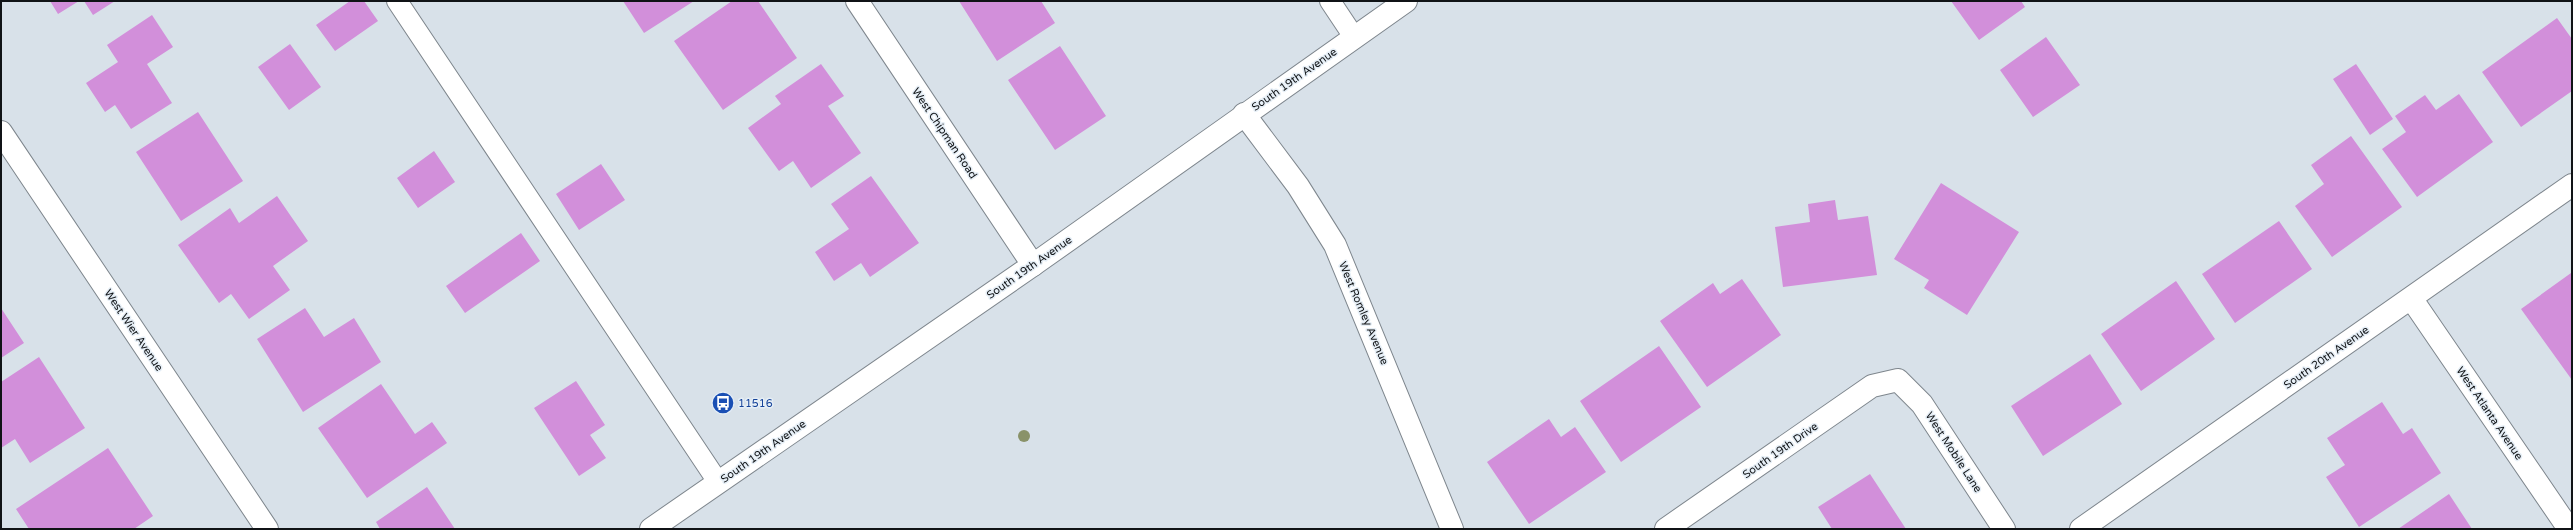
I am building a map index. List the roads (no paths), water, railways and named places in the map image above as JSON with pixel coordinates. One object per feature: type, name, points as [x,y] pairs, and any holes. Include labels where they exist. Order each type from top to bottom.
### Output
[{"type":"street","name":"West Chipman Road","points":[[857,1],[1033,265]]},
{"type":"street","name":"South 19th Avenue","points":[[651,529],[1033,265],[1244,114],[1406,1]]},
{"type":"street","name":"West Romley Avenue","points":[[1244,114],[1298,186],[1335,245],[1452,529]]},
{"type":"street","name":"West Wier Avenue","points":[[1,132],[267,529]]},
{"type":"street","name":"South 20th Avenue","points":[[2081,529],[2572,185]]},
{"type":"street","name":"West Atlanta Avenue","points":[[2410,298],[2569,529]]},
{"type":"street","name":"South 19th Drive","points":[[1666,529],[1872,386],[1898,380]]},
{"type":"street","name":"West Mobile Lane","points":[[1898,380],[1922,404],[2004,529]]},
{"type":"lane","points":[[397,1],[718,482]]},
{"type":"lane","points":[[1330,1],[1354,37]]},
{"type":"place","name":"11516","points":[[723,403]]}]
